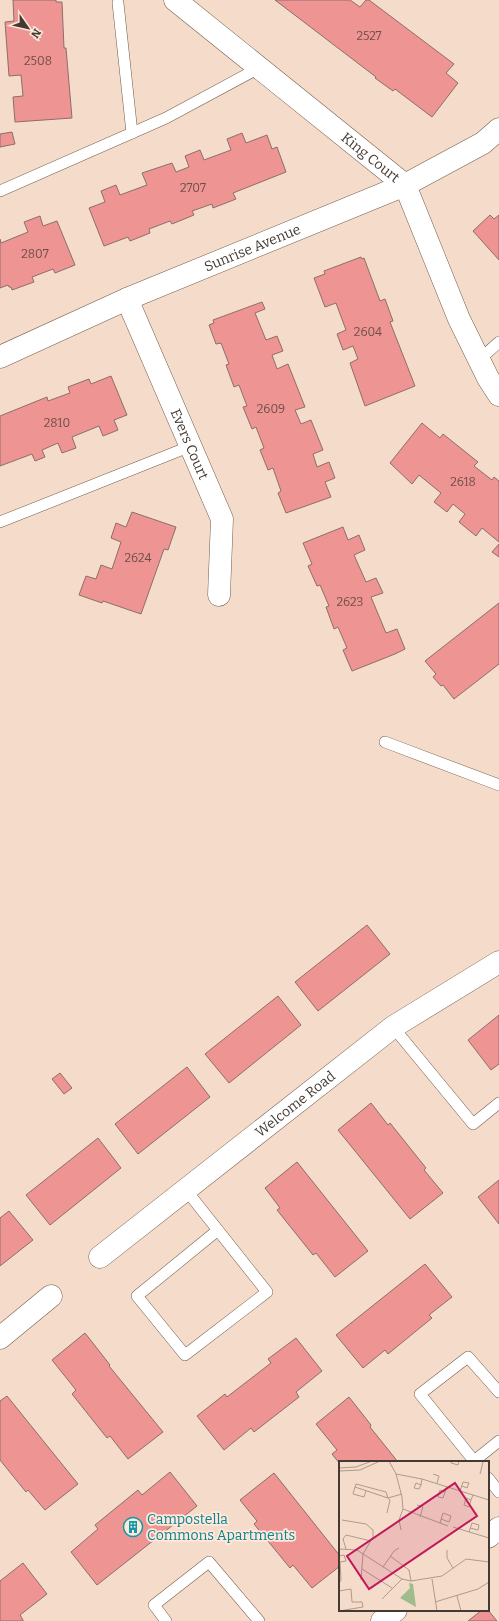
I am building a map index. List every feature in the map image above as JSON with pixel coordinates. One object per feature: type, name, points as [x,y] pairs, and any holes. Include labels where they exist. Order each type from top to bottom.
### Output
[{"type":"street","name":"King Court","points":[[175,0],[405,186],[459,319],[488,378],[499,395]]},
{"type":"street","name":"Sunrise Avenue","points":[[0,357],[127,299],[405,186],[483,143],[499,129]]},
{"type":"street","name":"Evers Court","points":[[127,299],[222,519],[218,595]]},
{"type":"street","name":"Welcome Road","points":[[100,1257],[393,1027],[499,962]]},
{"type":"street","points":[[0,1338],[51,1296]]},
{"type":"street","points":[[489,1536],[499,1528]]},
{"type":"street","points":[[382,1621],[395,1611]]},
{"type":"lane","points":[[118,3],[132,133]]},
{"type":"lane","points":[[0,191],[166,118],[259,68]]},
{"type":"lane","points":[[479,360],[499,342]]},
{"type":"lane","points":[[0,522],[191,446]]},
{"type":"lane","points":[[385,742],[499,785]]},
{"type":"lane","points":[[393,1027],[473,1124],[499,1103]]},
{"type":"lane","points":[[186,1190],[218,1230],[267,1292],[185,1355],[137,1296],[218,1230]]},
{"type":"lane","points":[[473,1461],[420,1394],[468,1357],[499,1392]]},
{"type":"lane","points":[[475,1461],[499,1441]]},
{"type":"lane","points":[[489,1479],[499,1492]]},
{"type":"lane","points":[[166,1621],[154,1605],[209,1562],[259,1621]]},
{"type":"building","points":[[13,0],[56,0],[56,2],[62,2],[64,48],[66,48],[72,118],[15,122],[13,97],[23,96],[21,75],[9,76],[5,22],[14,21]]},
{"type":"building","points":[[275,0],[350,0],[360,7],[366,0],[369,0],[454,64],[446,73],[458,83],[432,117],[395,89],[393,91],[375,78],[376,77]]},
{"type":"building","points":[[12,132],[15,144],[0,147],[0,134]]},
{"type":"building","points":[[242,133],[246,143],[267,135],[272,149],[277,147],[286,172],[233,193],[236,199],[213,208],[212,204],[192,211],[194,215],[172,224],[170,221],[149,229],[150,233],[130,241],[128,237],[104,246],[89,208],[105,202],[101,191],[116,185],[120,195],[147,185],[142,173],[172,163],[176,172],[189,167],[185,156],[200,150],[204,160],[231,150],[227,139]]},
{"type":"building","points":[[490,215],[494,219],[499,215],[499,260],[473,231]]},
{"type":"building","points":[[40,216],[43,226],[57,221],[75,265],[55,273],[53,269],[32,277],[34,282],[12,290],[8,285],[0,288],[0,239],[1,243],[28,232],[24,222]]},
{"type":"building","points":[[361,257],[362,259],[364,258],[380,301],[385,299],[393,321],[390,322],[415,386],[365,406],[350,363],[358,359],[353,346],[343,350],[337,334],[346,330],[336,303],[325,307],[314,278],[325,274],[324,271]]},
{"type":"building","points":[[262,302],[265,309],[255,313],[266,340],[277,336],[283,351],[272,355],[277,369],[288,364],[305,407],[295,410],[301,424],[311,420],[323,450],[313,454],[317,467],[329,462],[335,478],[325,482],[331,497],[286,513],[278,493],[281,491],[273,468],[268,470],[260,450],[264,448],[256,427],[252,429],[243,407],[247,406],[239,385],[234,387],[226,365],[229,364],[221,343],[216,344],[209,325],[214,323],[213,320]]},
{"type":"building","points":[[111,376],[127,415],[114,420],[118,430],[103,436],[99,426],[72,437],[76,448],[62,453],[58,443],[42,450],[45,457],[35,461],[32,454],[0,466],[0,416],[47,397],[48,401],[70,393],[68,387],[89,379],[91,384]]},
{"type":"building","points":[[422,423],[440,438],[443,434],[478,462],[474,466],[492,480],[494,477],[499,481],[499,542],[482,528],[476,536],[459,522],[465,514],[453,504],[447,512],[434,502],[441,493],[419,475],[412,484],[390,463]]},
{"type":"building","points":[[132,512],[176,527],[168,550],[164,549],[141,614],[103,601],[102,603],[79,595],[86,576],[96,579],[101,565],[112,569],[121,542],[111,538],[116,523],[126,527]]},
{"type":"building","points":[[343,527],[348,540],[359,535],[365,550],[354,555],[366,582],[376,578],[383,593],[371,597],[386,633],[397,629],[405,649],[352,671],[343,650],[347,648],[338,627],[334,629],[326,607],[329,606],[320,585],[317,586],[308,566],[312,564],[303,543]]},
{"type":"building","points":[[499,544],[499,557],[492,552]]},
{"type":"building","points":[[499,603],[499,664],[454,699],[443,685],[441,686],[433,677],[436,674],[425,661]]},
{"type":"building","points":[[367,925],[390,954],[318,1011],[295,982]]},
{"type":"building","points":[[278,996],[301,1025],[229,1083],[205,1054]]},
{"type":"building","points":[[499,1015],[499,1064],[491,1070],[468,1040]]},
{"type":"building","points":[[187,1067],[210,1097],[138,1154],[115,1124]]},
{"type":"building","points":[[60,1073],[72,1088],[64,1094],[52,1079]]},
{"type":"building","points":[[371,1103],[388,1125],[390,1123],[426,1168],[424,1170],[443,1193],[410,1219],[338,1130]]},
{"type":"building","points":[[98,1138],[121,1168],[50,1225],[26,1195]]},
{"type":"building","points":[[297,1162],[368,1251],[335,1277],[316,1253],[313,1255],[277,1210],[280,1208],[265,1188]]},
{"type":"building","points":[[499,1180],[499,1224],[478,1197]]},
{"type":"building","points":[[9,1211],[33,1240],[0,1266],[0,1218]]},
{"type":"building","points":[[425,1264],[452,1297],[429,1315],[432,1318],[388,1354],[385,1350],[363,1368],[336,1335]]},
{"type":"building","points":[[85,1333],[110,1365],[109,1366],[163,1432],[128,1459],[110,1436],[107,1438],[72,1394],[76,1390],[52,1360]]},
{"type":"building","points":[[296,1338],[322,1371],[296,1392],[299,1397],[254,1432],[251,1428],[224,1450],[197,1416],[225,1394],[227,1397],[271,1363],[268,1359]]},
{"type":"building","points":[[7,1396],[78,1484],[45,1510],[28,1490],[26,1492],[0,1460],[0,1401]]},
{"type":"building","points":[[349,1397],[371,1425],[370,1427],[397,1461],[339,1461],[339,1463],[332,1454],[337,1450],[316,1424]]},
{"type":"building","name":"Campostella Commons Apartments","points":[[170,1472],[197,1506],[97,1585],[71,1552],[98,1529],[95,1525],[138,1490],[142,1495]]},
{"type":"building","points":[[274,1473],[339,1555],[339,1567],[312,1588],[293,1565],[290,1568],[254,1524],[257,1521],[240,1500]]},
{"type":"building","points":[[23,1563],[47,1594],[20,1615],[23,1621],[0,1621],[0,1581]]},
{"type":"building","points":[[481,1611],[489,1611],[497,1621],[468,1621]]},
{"type":"place","name":"Campostella Commons Apartments","points":[[133,1527]]}]
